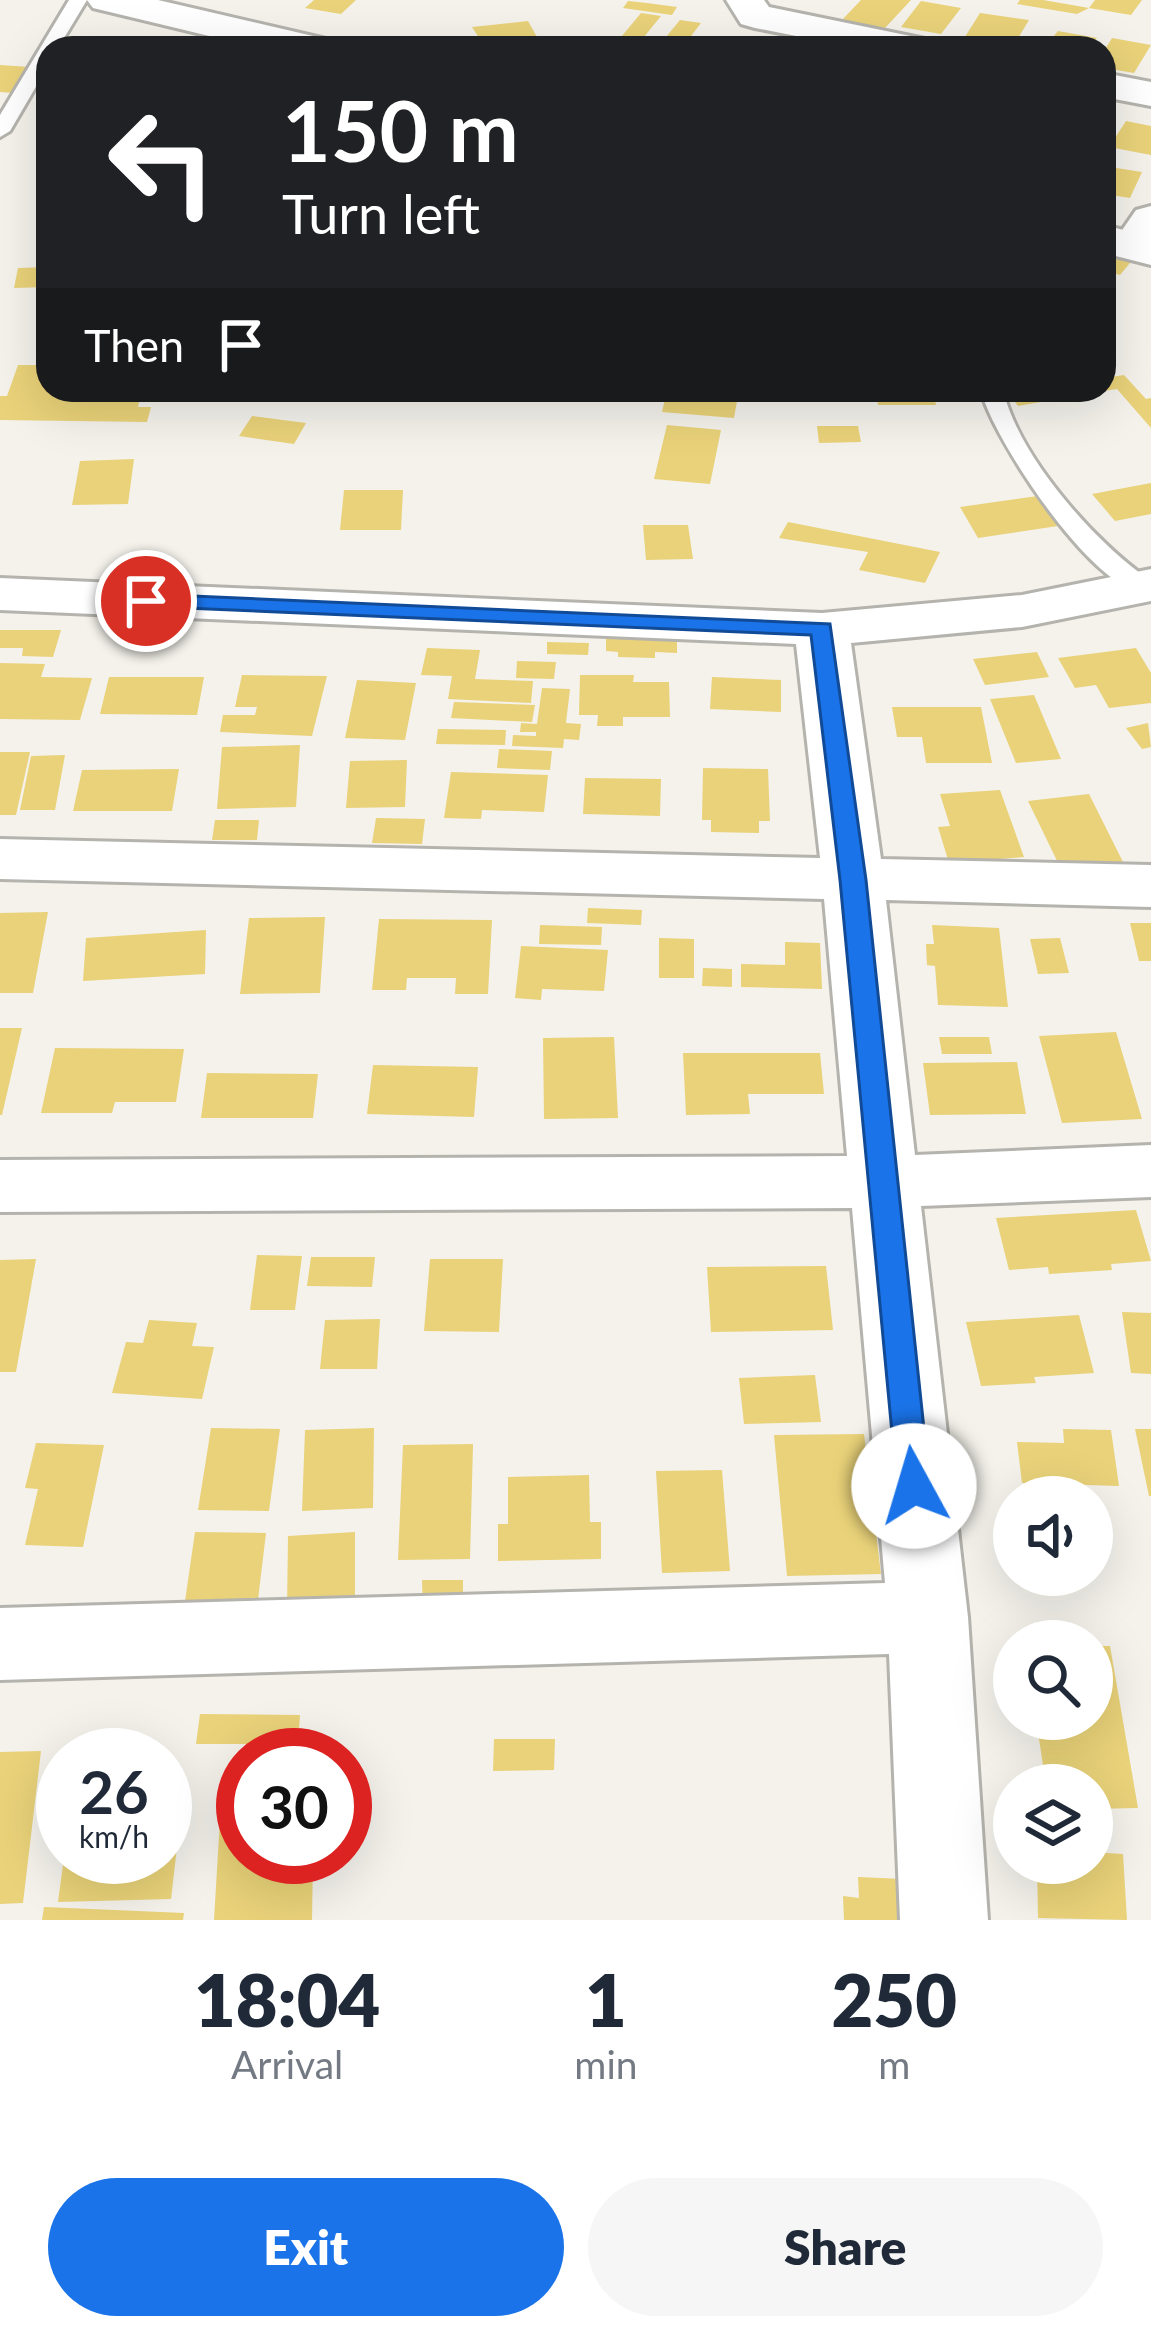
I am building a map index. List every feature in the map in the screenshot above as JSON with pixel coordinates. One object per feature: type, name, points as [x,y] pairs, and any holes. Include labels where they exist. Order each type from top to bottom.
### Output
[{"type":"street","points":[[107,0],[260,36]]},
{"type":"street","points":[[745,0],[755,16],[856,36]]},
{"type":"street","points":[[1116,87],[1151,94]]},
{"type":"street","points":[[0,594],[822,629],[1022,611],[1147,586]]},
{"type":"street","points":[[822,629],[853,880],[880,1182],[928,1617],[944,1920]]},
{"type":"street","points":[[0,859],[1151,886]]},
{"type":"street","points":[[0,1186],[880,1182],[1151,1171]]},
{"type":"street","points":[[0,1644],[928,1617]]},
{"type":"lane","points":[[57,36],[78,0]]},
{"type":"lane","points":[[0,131],[36,71]]},
{"type":"lane","points":[[992,402],[1036,477],[1106,560],[1147,586]]},
{"type":"building","points":[[314,0],[356,0],[341,14],[305,8]]},
{"type":"building","points":[[861,0],[911,0],[885,28],[842,20]]},
{"type":"building","points":[[1020,0],[1089,8],[1077,14],[1017,4]]},
{"type":"building","points":[[1095,0],[1142,0],[1131,15],[1089,8]]},
{"type":"building","points":[[628,1],[677,7],[672,15],[623,8]]},
{"type":"building","points":[[921,1],[961,8],[941,34],[901,27]]},
{"type":"building","points":[[641,13],[661,16],[645,36],[622,36]]},
{"type":"building","points":[[980,13],[1029,20],[1019,36],[966,36]]},
{"type":"building","points":[[680,20],[701,23],[691,36],[667,36]]},
{"type":"building","points":[[528,21],[536,36],[478,36],[472,27]]},
{"type":"building","points":[[1116,39],[1151,45],[1134,73],[1116,70]]},
{"type":"building","points":[[0,65],[30,67],[13,93],[0,92]]},
{"type":"building","points":[[1126,121],[1151,126],[1151,155],[1116,148],[1116,136]]},
{"type":"building","points":[[1116,168],[1142,172],[1130,198],[1116,196]]},
{"type":"building","points":[[1116,252],[1135,257],[1116,274]]},
{"type":"building","points":[[36,267],[36,287],[14,288],[18,268]]},
{"type":"building","points":[[18,365],[36,365],[36,402],[139,402],[138,407],[151,407],[147,422],[0,420],[0,396],[7,396]]},
{"type":"building","points":[[1124,375],[1146,399],[1151,398],[1151,428],[1116,389],[1116,376]]},
{"type":"building","points":[[664,402],[737,402],[734,418],[662,412]]},
{"type":"building","points":[[878,402],[936,405],[878,405]]},
{"type":"building","points":[[252,416],[306,423],[294,444],[239,436]]},
{"type":"building","points":[[667,425],[721,430],[710,484],[654,479]]},
{"type":"building","points":[[817,426],[858,426],[861,442],[819,443]]},
{"type":"building","points":[[134,459],[128,504],[72,505],[80,461]]},
{"type":"building","points":[[1151,483],[1151,514],[1115,521],[1092,494]]},
{"type":"building","points":[[344,490],[403,490],[401,530],[340,530]]},
{"type":"building","points":[[1038,496],[1058,526],[978,538],[960,507]]},
{"type":"building","points":[[788,522],[940,552],[925,583],[859,570],[868,552],[779,538]]},
{"type":"building","points":[[643,525],[688,525],[693,559],[646,560]]},
{"type":"building","points":[[0,630],[61,630],[53,657],[22,656],[23,648],[0,648]]},
{"type":"building","points":[[606,634],[677,636],[677,653],[618,657],[618,652],[606,651]]},
{"type":"building","points":[[547,642],[589,643],[588,655],[547,654]]},
{"type":"building","points":[[427,648],[480,650],[475,679],[533,681],[531,703],[448,699],[452,676],[421,675]]},
{"type":"building","points":[[1136,648],[1151,673],[1151,703],[1109,708],[1096,685],[1075,688],[1058,658]]},
{"type":"building","points":[[1037,652],[1049,677],[985,685],[973,659]]},
{"type":"building","points":[[517,661],[556,662],[554,679],[516,678]]},
{"type":"building","points":[[0,663],[45,664],[41,677],[92,678],[80,720],[0,719]]},
{"type":"building","points":[[242,675],[327,676],[312,736],[220,732],[223,715],[255,715],[257,707],[235,707]]},
{"type":"building","points":[[580,675],[634,675],[633,682],[669,682],[670,717],[623,717],[623,726],[597,726],[598,715],[579,715]]},
{"type":"building","points":[[109,677],[204,677],[197,715],[100,714]]},
{"type":"building","points":[[712,677],[781,680],[781,712],[710,709]]},
{"type":"building","points":[[357,680],[416,683],[405,740],[345,738]]},
{"type":"building","points":[[542,688],[570,689],[566,723],[581,724],[579,740],[564,739],[563,748],[512,746],[513,735],[536,736],[536,732],[520,732],[521,723],[537,724]]},
{"type":"building","points":[[1034,695],[1061,759],[1016,763],[990,699]]},
{"type":"building","points":[[454,702],[535,705],[532,722],[451,718]]},
{"type":"building","points":[[892,707],[981,707],[992,763],[926,763],[922,737],[897,737]]},
{"type":"building","points":[[1148,723],[1151,747],[1142,749],[1126,728]]},
{"type":"building","points":[[438,729],[506,730],[505,745],[436,744]]},
{"type":"building","points":[[300,745],[296,807],[217,809],[222,747]]},
{"type":"building","points":[[499,749],[552,751],[550,770],[497,768]]},
{"type":"building","points":[[0,752],[30,752],[16,815],[0,815]]},
{"type":"building","points":[[65,755],[55,810],[20,810],[31,756]]},
{"type":"building","points":[[407,760],[405,807],[346,808],[350,761]]},
{"type":"building","points":[[703,768],[768,769],[770,821],[759,821],[759,833],[711,832],[711,820],[702,820]]},
{"type":"building","points":[[179,769],[172,811],[73,811],[82,770]]},
{"type":"building","points":[[451,772],[548,775],[544,812],[482,810],[481,819],[444,818]]},
{"type":"building","points":[[585,778],[661,779],[660,816],[583,814]]},
{"type":"building","points":[[1000,790],[1024,857],[949,863],[938,827],[950,826],[940,794]]},
{"type":"building","points":[[1089,794],[1123,862],[1061,869],[1028,801]]},
{"type":"building","points":[[376,818],[425,819],[422,844],[372,843]]},
{"type":"building","points":[[215,820],[259,820],[257,840],[212,840]]},
{"type":"building","points":[[588,908],[642,910],[641,925],[587,923]]},
{"type":"building","points":[[48,912],[33,993],[0,993],[0,913]]},
{"type":"building","points":[[325,917],[320,993],[240,994],[249,918]]},
{"type":"building","points":[[379,919],[492,920],[488,994],[455,994],[456,978],[407,978],[406,990],[372,990]]},
{"type":"building","points":[[1130,923],[1151,923],[1151,961],[1139,961]]},
{"type":"building","points":[[540,925],[602,927],[601,945],[539,944]]},
{"type":"building","points":[[932,925],[999,928],[1008,1007],[938,1005],[935,966],[927,965],[926,944],[934,944]]},
{"type":"building","points":[[206,930],[205,974],[83,981],[86,938]]},
{"type":"building","points":[[659,938],[694,939],[694,978],[659,978]]},
{"type":"building","points":[[1060,938],[1069,973],[1038,974],[1030,939]]},
{"type":"building","points":[[785,942],[820,943],[822,989],[741,987],[741,964],[785,965]]},
{"type":"building","points":[[521,946],[608,950],[604,991],[542,989],[541,1000],[515,998]]},
{"type":"building","points":[[703,968],[732,969],[732,987],[702,986]]},
{"type":"building","points":[[0,1028],[22,1028],[2,1115],[0,1115]]},
{"type":"building","points":[[1116,1032],[1142,1119],[1062,1123],[1039,1036]]},
{"type":"building","points":[[614,1037],[618,1118],[544,1119],[543,1038]]},
{"type":"building","points":[[939,1037],[989,1037],[992,1054],[942,1054]]},
{"type":"building","points":[[55,1048],[184,1049],[176,1102],[115,1102],[112,1113],[41,1113]]},
{"type":"building","points":[[683,1053],[820,1053],[824,1094],[748,1094],[750,1114],[686,1115]]},
{"type":"building","points":[[1017,1062],[1026,1114],[930,1115],[923,1063]]},
{"type":"building","points":[[373,1065],[478,1067],[474,1117],[367,1114]]},
{"type":"building","points":[[207,1073],[318,1074],[313,1118],[201,1118]]},
{"type":"building","points":[[1136,1210],[1151,1261],[1111,1264],[1112,1270],[1049,1274],[1048,1267],[1009,1270],[996,1218]]},
{"type":"building","points":[[257,1255],[302,1256],[295,1310],[250,1310]]},
{"type":"building","points":[[311,1257],[375,1257],[372,1287],[307,1286]]},
{"type":"building","points":[[36,1259],[16,1372],[0,1372],[0,1260]]},
{"type":"building","points":[[430,1259],[503,1259],[499,1332],[424,1331]]},
{"type":"building","points":[[826,1266],[833,1330],[711,1332],[707,1267]]},
{"type":"building","points":[[1122,1312],[1151,1313],[1151,1374],[1131,1373]]},
{"type":"building","points":[[1079,1315],[1094,1373],[981,1386],[966,1322]]},
{"type":"building","points":[[380,1319],[377,1369],[320,1369],[325,1320]]},
{"type":"building","points":[[149,1320],[197,1323],[192,1346],[214,1347],[202,1399],[112,1393],[126,1342],[143,1343]]},
{"type":"building","points":[[815,1375],[821,1422],[744,1424],[739,1378]]},
{"type":"building","points":[[211,1428],[280,1429],[269,1511],[198,1510]]},
{"type":"building","points":[[374,1428],[373,1508],[302,1511],[305,1430]]},
{"type":"building","points":[[1063,1429],[1111,1430],[1119,1486],[1113,1486],[1113,1476],[1021,1476],[1017,1442],[1064,1443]]},
{"type":"building","points":[[1135,1429],[1151,1429],[1151,1496],[1149,1496]]},
{"type":"building","points":[[864,1434],[881,1574],[787,1576],[774,1435]]},
{"type":"building","points":[[36,1443],[104,1445],[83,1547],[25,1545],[38,1489],[25,1488]]},
{"type":"building","points":[[473,1444],[470,1559],[398,1560],[403,1445]]},
{"type":"building","points":[[722,1470],[730,1571],[662,1573],[656,1471]]},
{"type":"building","points":[[589,1475],[590,1522],[601,1522],[601,1559],[498,1561],[498,1524],[508,1524],[508,1477]]},
{"type":"building","points":[[195,1532],[266,1533],[257,1608],[184,1608]]},
{"type":"building","points":[[355,1532],[355,1607],[287,1611],[288,1536]]},
{"type":"building","points":[[422,1580],[463,1580],[463,1613],[423,1615]]},
{"type":"building","points":[[1113,1663],[1138,1808],[1113,1809],[1113,1764],[1043,1764],[1039,1740],[1113,1740]]},
{"type":"building","points":[[200,1714],[300,1715],[299,1728],[216,1728],[216,1744],[196,1744]]},
{"type":"building","points":[[494,1739],[555,1739],[554,1770],[493,1771]]},
{"type":"building","points":[[36,1751],[23,1903],[0,1904],[0,1752]]},
{"type":"building","points":[[1113,1853],[1123,1854],[1127,1920],[1038,1918],[1037,1884],[1113,1884]]},
{"type":"building","points":[[858,1877],[926,1880],[929,1920],[844,1920],[843,1896],[859,1898]]},
{"type":"building","points":[[60,1884],[173,1884],[171,1899],[58,1902]]},
{"type":"building","points":[[216,1884],[313,1884],[312,1920],[214,1920]]},
{"type":"building","points":[[44,1907],[184,1913],[183,1920],[42,1920]]},
{"type":"route","points":[[146,601],[822,629],[853,880],[914,1486]]}]
